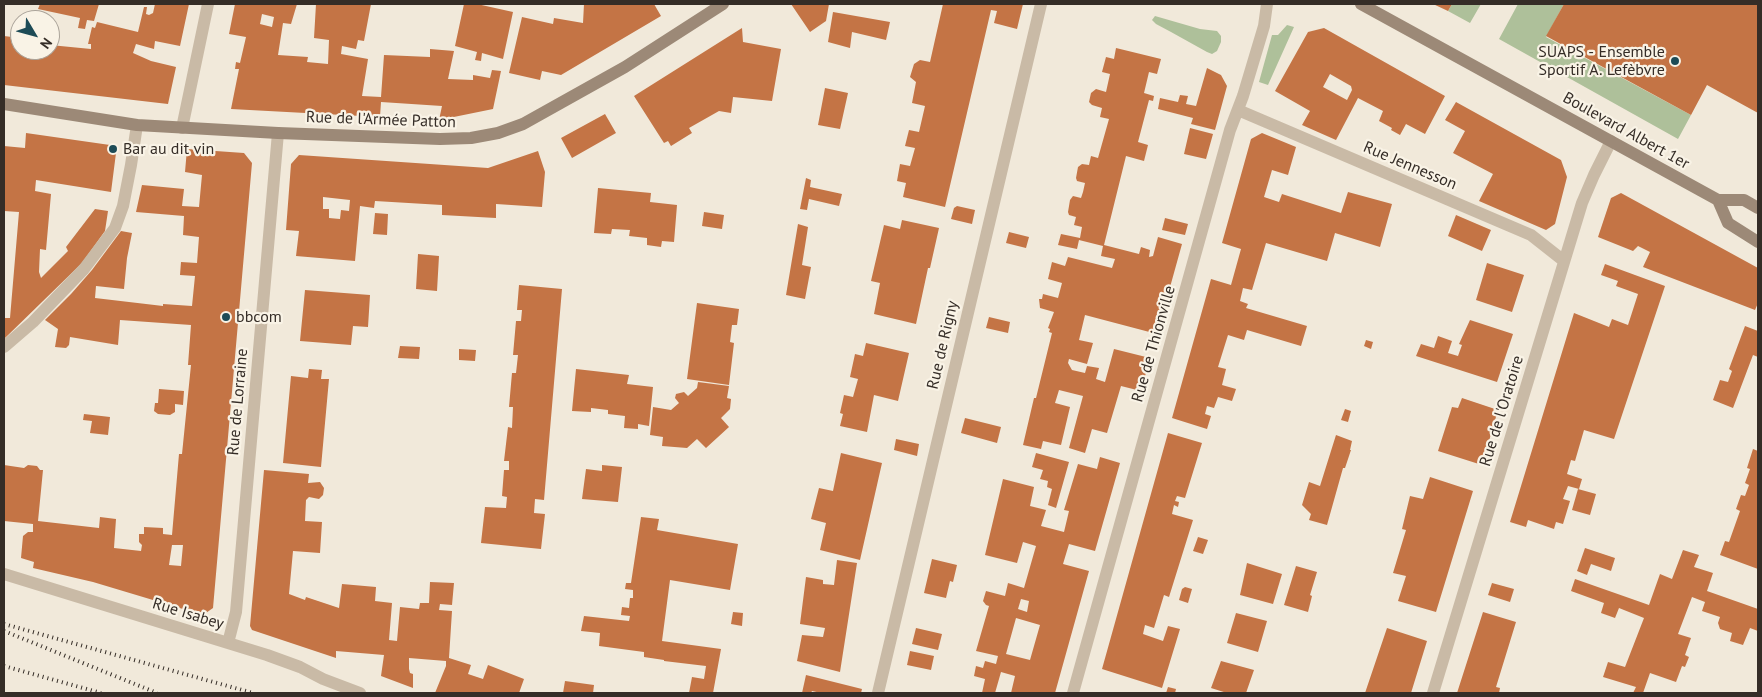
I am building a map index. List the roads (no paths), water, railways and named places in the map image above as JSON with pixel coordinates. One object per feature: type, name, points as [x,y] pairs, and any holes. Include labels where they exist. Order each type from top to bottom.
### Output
[{"type":"main road","name":"Rue de l'Armée Patton","points":[[4,104],[137,125],[278,133],[440,139],[471,138],[498,133],[523,124],[625,67],[723,4]]},
{"type":"main road","name":"Boulevard Albert 1er","points":[[1361,4],[1718,200],[1744,200],[1758,208]]},
{"type":"main road","points":[[1718,200],[1728,223],[1758,242]]},
{"type":"street","points":[[182,128],[208,4]]},
{"type":"street","name":"Rue de Rigny","points":[[878,693],[1041,4]]},
{"type":"street","name":"Rue de Thionville","points":[[1073,693],[1228,139],[1264,26],[1267,4]]},
{"type":"street","name":"Rue Jennesson","points":[[1238,110],[1531,235],[1564,261]]},
{"type":"street","points":[[4,347],[33,322],[84,269],[115,228],[124,198],[137,125]]},
{"type":"street","name":"Rue de Lorraine","points":[[228,643],[236,612],[278,133]]},
{"type":"street","name":"Rue de l'Oratoire","points":[[1433,693],[1582,203],[1611,141]]},
{"type":"street","name":"Rue Isabey","points":[[4,574],[300,667],[323,679],[360,693]]},
{"type":"railway","points":[[4,624],[253,693]]},
{"type":"railway","points":[[4,631],[157,693]]},
{"type":"railway","points":[[4,666],[101,693]]},
{"type":"place","name":"SUAPS - Ensemble Sportif A. Lefèbvre","points":[[1675,61]]},
{"type":"place","name":"Bar au dit vin","points":[[113,149]]},
{"type":"place","name":"bbcom","points":[[226,317]]}]
